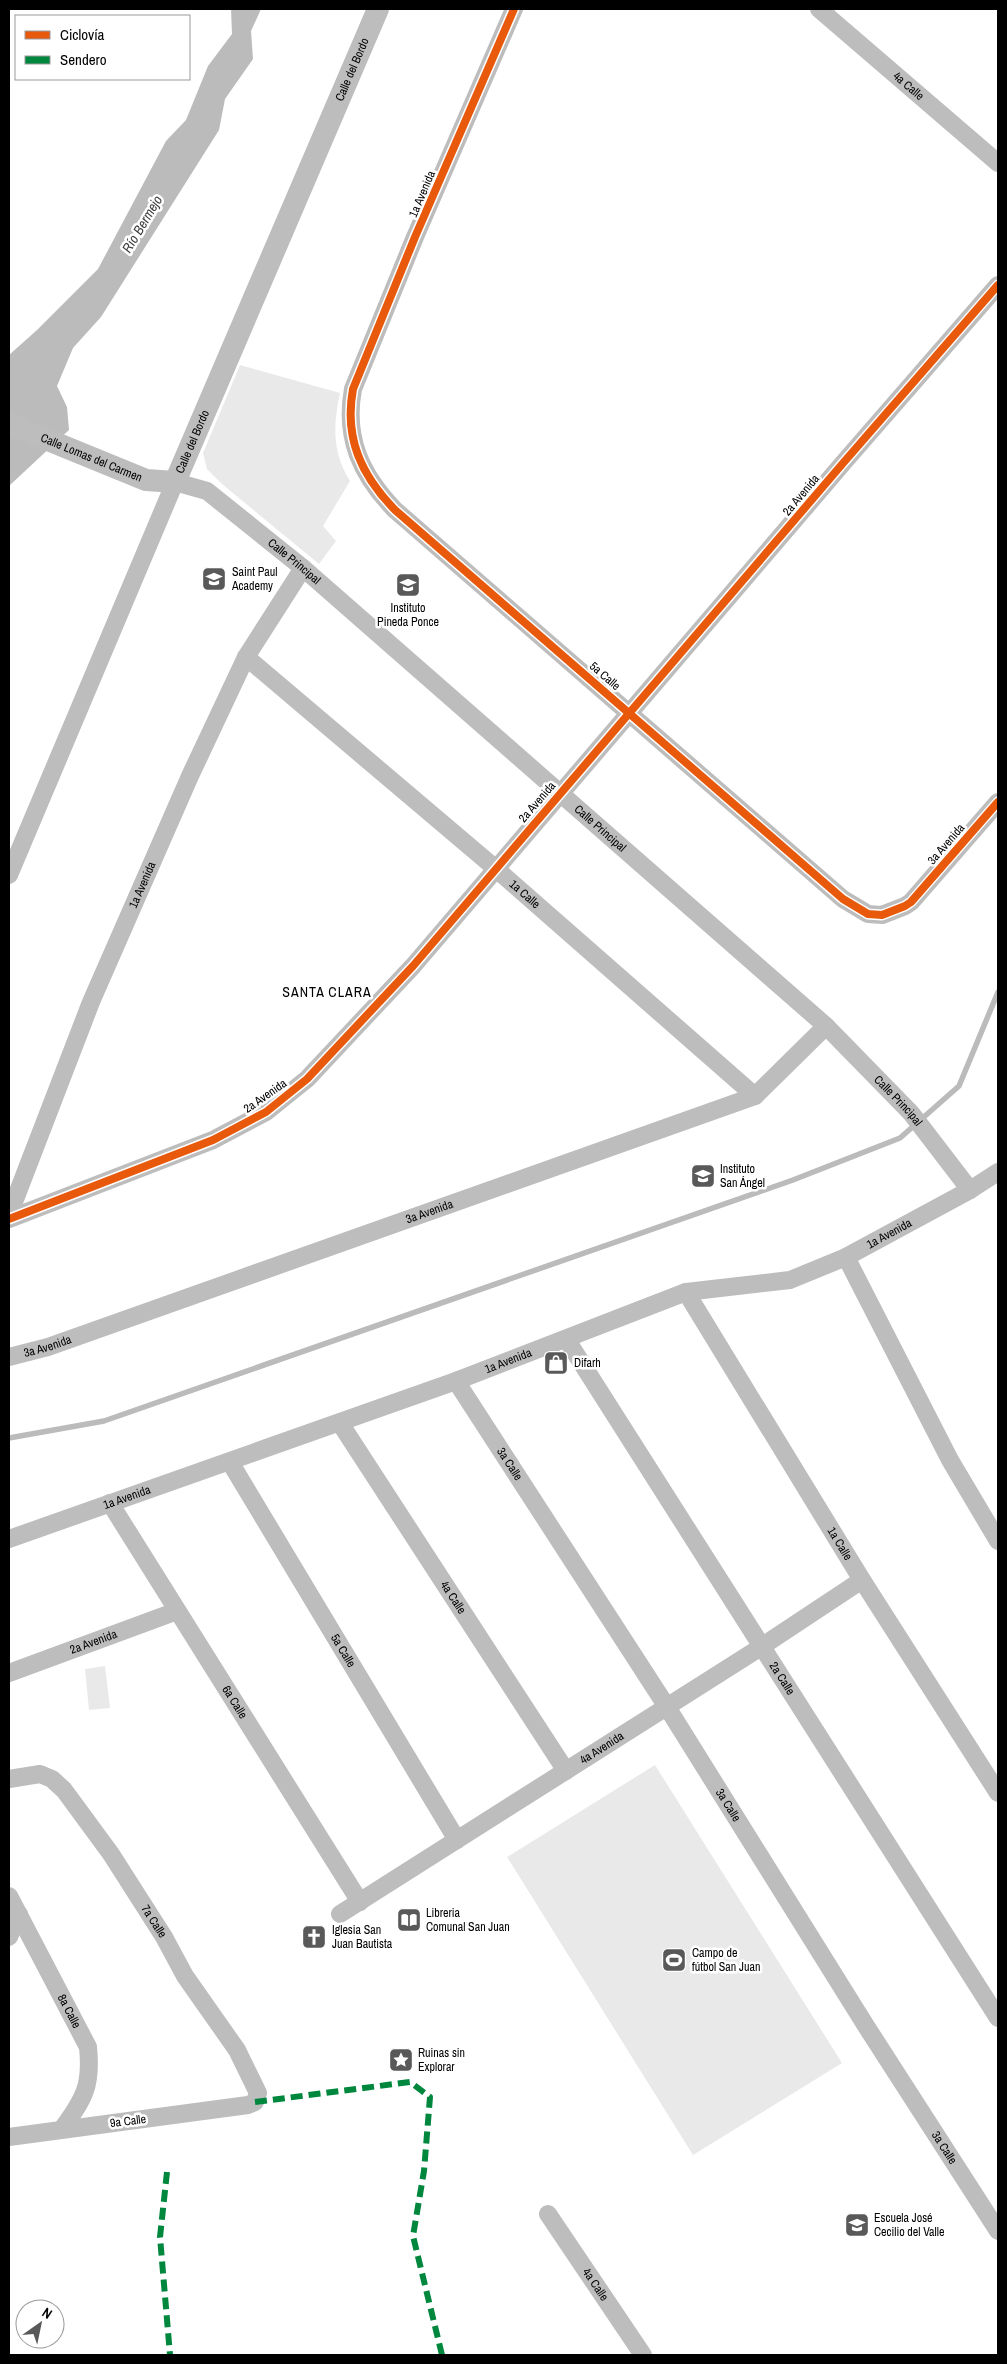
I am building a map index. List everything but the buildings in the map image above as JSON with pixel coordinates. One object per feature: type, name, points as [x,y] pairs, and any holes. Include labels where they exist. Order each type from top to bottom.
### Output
[{"type":"street","name":"Calle del Bordo","points":[[9,875],[378,9]]},
{"type":"street","name":"1a Avenida","points":[[353,389],[415,237],[514,9]]},
{"type":"street","name":"4a Calle","points":[[819,9],[998,163]]},
{"type":"street","name":"2a Avenida","points":[[9,1219],[213,1140],[266,1112],[307,1080],[413,966],[629,712],[998,285]]},
{"type":"street","name":"5a Calle","points":[[353,389],[349,409],[356,451],[374,489],[394,510],[857,908],[868,914],[882,915],[911,902]]},
{"type":"street","name":"Calle Lomas del Carmen","points":[[9,424],[146,480],[176,482]]},
{"type":"street","name":"Calle Principal","points":[[176,482],[207,491],[303,568],[826,1026],[911,1113],[970,1190]]},
{"type":"street","name":"1a Avenida","points":[[9,1215],[91,1002],[190,776],[246,657],[303,568]]},
{"type":"street","name":"1a Calle","points":[[246,657],[495,868],[755,1096]]},
{"type":"street","name":"3a Avenida","points":[[911,902],[998,802]]},
{"type":"street","name":"3a Avenida","points":[[9,1357],[48,1347],[755,1096],[826,1026]]},
{"type":"street","name":"1a Avenida","points":[[9,1539],[456,1381],[567,1340],[686,1292],[790,1280],[846,1257],[970,1190],[998,1172]]},
{"type":"street","points":[[846,1257],[946,1451],[998,1541]]},
{"type":"street","name":"1a Calle","points":[[686,1292],[862,1580],[998,1792]]},
{"type":"street","name":"2a Calle","points":[[567,1340],[998,2018]]},
{"type":"street","name":"3a Calle","points":[[456,1381],[667,1707],[866,2026],[998,2231]]},
{"type":"street","name":"4a Calle","points":[[340,1423],[566,1771]]},
{"type":"street","name":"5a Calle","points":[[230,1462],[458,1840]]},
{"type":"street","name":"6a Calle","points":[[110,1503],[360,1902]]},
{"type":"street","name":"4a Avenida","points":[[340,1914],[762,1647],[862,1580]]},
{"type":"street","name":"2a Avenida","points":[[9,1673],[177,1612]]},
{"type":"street","name":"7a Calle","points":[[9,1779],[40,1774],[52,1779],[64,1790],[111,1854],[164,1937],[186,1976],[238,2050],[258,2093],[255,2102],[248,2105]]},
{"type":"street","name":"8a Calle","points":[[9,1896],[88,2047],[90,2072],[83,2100],[62,2129]]},
{"type":"street","points":[[9,1938],[19,1914]]},
{"type":"street","name":"9a Calle","points":[[9,2137],[248,2105]]},
{"type":"street","name":"4a Calle","points":[[548,2214],[643,2355]]},
{"type":"shaded area","points":[[240,365],[340,393],[335,427],[337,449],[350,481],[323,526],[336,541],[319,564],[222,484],[207,469],[203,453]]},
{"type":"shaded area","points":[[105,1666],[110,1708],[89,1710],[85,1669]]},
{"type":"shaded area","name":"Campo de fútbol San Juan","points":[[655,1765],[842,2063],[693,2155],[507,1857]]},
{"type":"water","name":"Río Bermejo","points":[[231,9],[261,9],[251,31],[253,59],[225,99],[219,130],[101,317],[73,348],[57,386],[67,407],[69,430],[9,486],[9,355],[98,269],[166,141],[186,120],[208,66],[232,34]]},
{"type":"waterway","points":[[9,1438],[104,1421],[793,1180],[900,1138],[959,1086],[998,992]]},
{"type":"marked path","points":[[255,2102],[410,2082],[430,2097],[424,2171],[413,2236],[442,2355]]},
{"type":"marked path","points":[[167,2172],[160,2237],[170,2355]]},
{"type":"cycle path","points":[[514,9],[415,237],[353,389],[351,407],[353,440],[364,469],[383,497],[395,510],[843,899],[868,914],[882,915],[911,902],[998,802]]},
{"type":"cycle path","points":[[9,1219],[213,1140],[266,1112],[307,1079],[413,966],[998,285]]},
{"type":"place","name":"Saint Paul Academy","points":[[214,579]]},
{"type":"place","name":"Instituto Pineda Ponce","points":[[408,585]]},
{"type":"place","name":"Instituto San Ángel","points":[[703,1176]]},
{"type":"place","name":"Difarh","points":[[556,1363]]},
{"type":"place","name":"Libreria Comunal San Juan","points":[[409,1920]]},
{"type":"place","name":"Iglesia San Juan Bautista","points":[[314,1937]]},
{"type":"place","name":"Campo de fútbol San Juan","points":[[674,1960]]},
{"type":"place","name":"Ruinas sin Explorar","points":[[401,2060]]},
{"type":"place","name":"Escuela José Cecilio del Valle","points":[[857,2225]]},
{"type":"district","name":"SANTA CLARA","points":[[327,992]]}]
